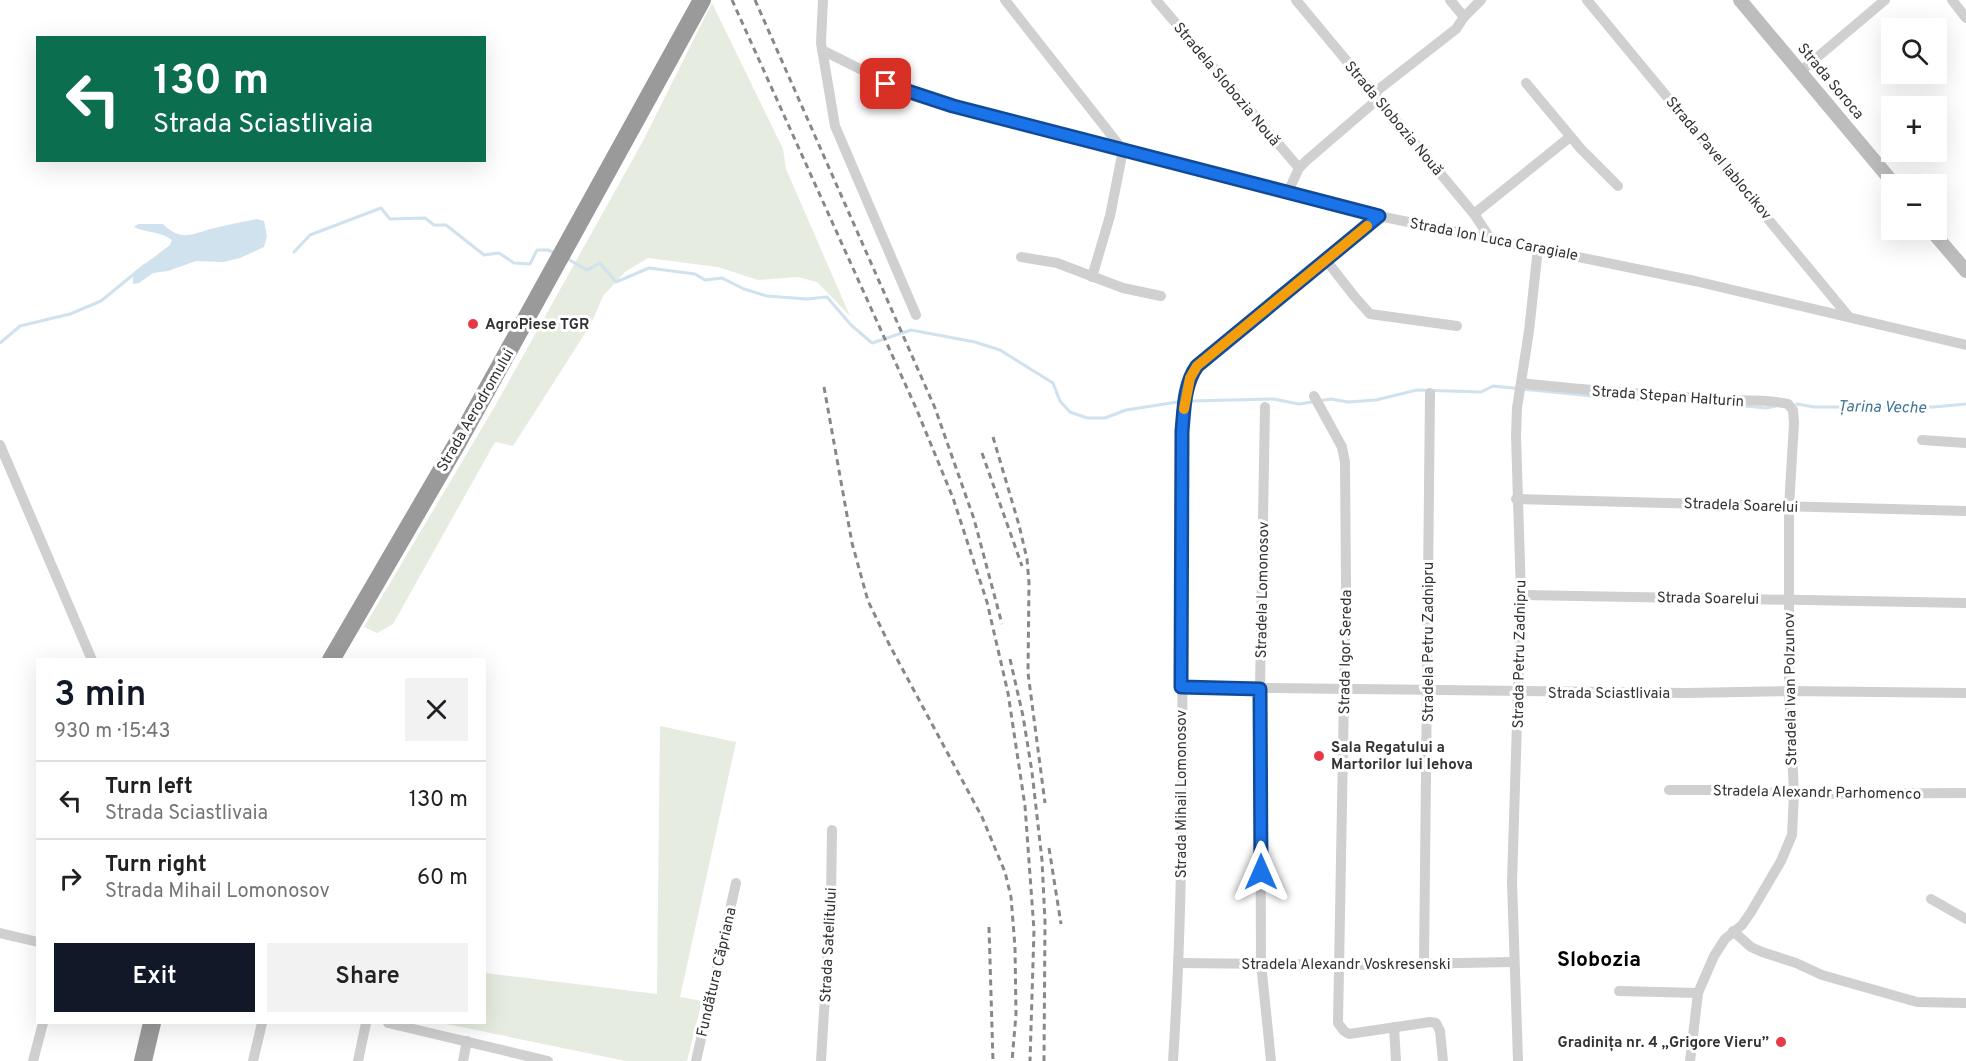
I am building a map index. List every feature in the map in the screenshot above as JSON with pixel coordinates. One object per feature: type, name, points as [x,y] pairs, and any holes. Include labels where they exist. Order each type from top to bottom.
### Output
[{"type":"highway","name":"Strada Aerodromului","points":[[332,658],[458,442],[700,4]]},
{"type":"highway","points":[[143,1061],[152,1024]]},
{"type":"street","points":[[823,0],[821,43],[835,126],[916,315]]},
{"type":"street","points":[[1005,0],[1123,150],[1110,216],[1092,277]]},
{"type":"street","name":"Stradela Slobozia Nouă","points":[[1156,0],[1299,168]]},
{"type":"street","name":"Strada Slobozia Nouă","points":[[1296,0],[1474,214],[1490,238]]},
{"type":"street","points":[[1450,0],[1464,17]]},
{"type":"street","points":[[1288,192],[1299,168],[1376,96],[1453,32],[1464,17],[1482,0]]},
{"type":"street","name":"Strada Pavel Iablocikov","points":[[1587,0],[1850,317]]},
{"type":"street","name":"Strada Soroca","points":[[1740,0],[1886,174]]},
{"type":"street","points":[[1801,71],[1885,0]]},
{"type":"street","points":[[1952,0],[1966,18]]},
{"type":"street","name":"Strada Ion Luca Caragiale","points":[[822,50],[886,84],[906,91],[953,106],[1123,150],[1379,216],[1695,281],[1966,345]]},
{"type":"street","points":[[1526,83],[1570,136],[1618,186]]},
{"type":"street","points":[[1474,214],[1570,136]]},
{"type":"street","name":"Strada Mihail Lomonosov","points":[[1173,1061],[1182,854],[1182,431],[1190,378],[1197,366],[1260,312],[1379,216]]},
{"type":"street","points":[[1940,240],[1966,272]]},
{"type":"street","name":"Strada Petru Zadnipru","points":[[1518,1061],[1512,882],[1520,692],[1521,596],[1516,499],[1516,436],[1538,248]]},
{"type":"street","points":[[1021,257],[1057,263],[1123,288],[1161,296]]},
{"type":"street","points":[[1326,260],[1370,314],[1457,326]]},
{"type":"street","name":"Strada Stepan Halturin","points":[[1521,383],[1579,390],[1746,402],[1784,402],[1793,410],[1794,429]]},
{"type":"street","name":"Stradela Petru Zadnipru","points":[[1424,963],[1430,393]]},
{"type":"street","name":"Strada Igor Sereda","points":[[1314,396],[1342,447],[1345,462],[1346,586],[1338,1023],[1349,1034],[1394,1027]]},
{"type":"street","name":"Stradela Lomonosov","points":[[1264,407],[1260,689],[1261,963],[1271,1061]]},
{"type":"street","name":"Stradela Ivan Polzunov","points":[[1689,1061],[1698,993],[1714,956],[1725,939],[1742,924],[1750,912],[1790,843],[1793,827],[1794,794],[1789,691],[1789,507],[1794,429]]},
{"type":"street","points":[[1922,440],[1966,442]]},
{"type":"street","points":[[0,445],[91,658]]},
{"type":"street","name":"Stradela Soarelui","points":[[1516,499],[1966,511]]},
{"type":"street","name":"Strada Soarelui","points":[[1521,596],[1966,603]]},
{"type":"street","name":"Strada Sciastlivaia","points":[[1181,687],[1520,692],[1966,693]]},
{"type":"street","name":"Stradela Alexandr Parhomenco","points":[[1669,789],[1794,794],[1966,793]]},
{"type":"street","name":"Strada Satelitului","points":[[821,1061],[831,898],[832,830]]},
{"type":"street","name":"Fundătura Căpriana","points":[[696,1061],[736,883]]},
{"type":"street","points":[[1931,898],[1966,919]]},
{"type":"street","points":[[1733,931],[1762,952],[1796,963],[1822,975],[1917,1002],[1966,1003]]},
{"type":"street","points":[[0,933],[36,942]]},
{"type":"street","name":"Stradela Alexandr Voskresenski","points":[[1179,963],[1514,962]]},
{"type":"street","points":[[1619,991],[1698,993]]},
{"type":"street","points":[[1395,1061],[1394,1027],[1430,1022],[1436,1023],[1440,1031],[1443,1061]]},
{"type":"street","points":[[33,1061],[43,1024]]},
{"type":"street","points":[[253,1061],[262,1024]]},
{"type":"street","points":[[358,1061],[366,1024]]},
{"type":"street","points":[[392,1024],[548,1061]]},
{"type":"street","points":[[463,1061],[467,1041]]},
{"type":"shaded area","points":[[712,3],[783,149],[786,169],[850,316],[817,282],[798,277],[758,280],[718,267],[648,258],[625,272],[603,296],[591,324],[513,446],[495,442],[393,624],[377,633],[364,627],[495,406],[643,141]]},
{"type":"shaded area","points":[[660,726],[736,742],[680,997],[702,1001],[687,1061],[626,1061],[447,1024],[486,1024],[486,973],[657,994]]},
{"type":"water","points":[[257,219],[264,221],[267,236],[264,247],[240,258],[223,262],[196,261],[168,271],[153,273],[139,283],[133,284],[133,273],[170,245],[172,240],[163,235],[134,227],[138,224],[163,224],[176,233],[188,235]]},
{"type":"waterway","points":[[294,252],[310,235],[381,208],[390,219],[425,218],[434,225],[446,225],[484,255],[499,253],[514,263],[530,264],[537,250],[548,250],[555,253]]},
{"type":"waterway","points":[[566,258],[587,270],[600,263],[616,282],[649,268],[695,274],[705,280],[722,278],[744,289],[767,296],[807,299],[827,297],[851,325],[872,343],[911,330],[975,342],[1000,350],[1053,383],[1060,401],[1070,412],[1087,418],[1105,418],[1126,410],[1184,401]]},
{"type":"waterway","points":[[0,343],[20,326],[70,314],[101,301],[145,265]]},
{"type":"waterway","points":[[1191,401],[1273,399],[1299,404],[1331,399],[1348,402],[1376,400],[1417,390],[1481,392],[1493,386],[1656,400]]},
{"type":"waterway","name":"Țarina Veche","points":[[1797,404],[1814,407],[1934,407],[1966,404]]},
{"type":"waterway","points":[[1734,405],[1766,408],[1776,406]]},
{"type":"railway","points":[[732,0],[916,408],[953,498],[987,602],[1008,693],[1025,806],[1034,930],[1030,1061]]},
{"type":"railway","points":[[755,0],[935,408],[974,519],[1002,624]]},
{"type":"railway","points":[[824,387],[852,543],[868,601],[982,817],[1005,872],[1011,897],[1015,947],[1016,1014],[1012,1061]]},
{"type":"railway","points":[[993,437],[1027,559],[1028,673],[1045,803]]},
{"type":"railway","points":[[982,453],[1022,566]]},
{"type":"railway","points":[[1010,659],[1023,716],[1032,772],[1042,860],[1045,922],[1044,1061]]},
{"type":"railway","points":[[1049,848],[1061,924]]},
{"type":"railway","points":[[989,927],[993,1061]]},
{"type":"slow traffic","points":[[1184,409],[1190,378],[1197,366],[1367,226]]},
{"type":"place","name":"AgroPiese TGR","points":[[473,324]]},
{"type":"place","name":"Sala Regatului a Martorilor lui Iehova","points":[[1319,756]]},
{"type":"place","name":"Gradinița nr. 4 „Grigore Vieru”","points":[[1781,1042]]},
{"type":"district","name":"Slobozia","points":[[1599,959]]},
{"type":"route","points":[[886,84],[953,106],[1379,216],[1197,366],[1190,378],[1185,402],[1182,431],[1181,687],[1260,689],[1261,872]]}]
